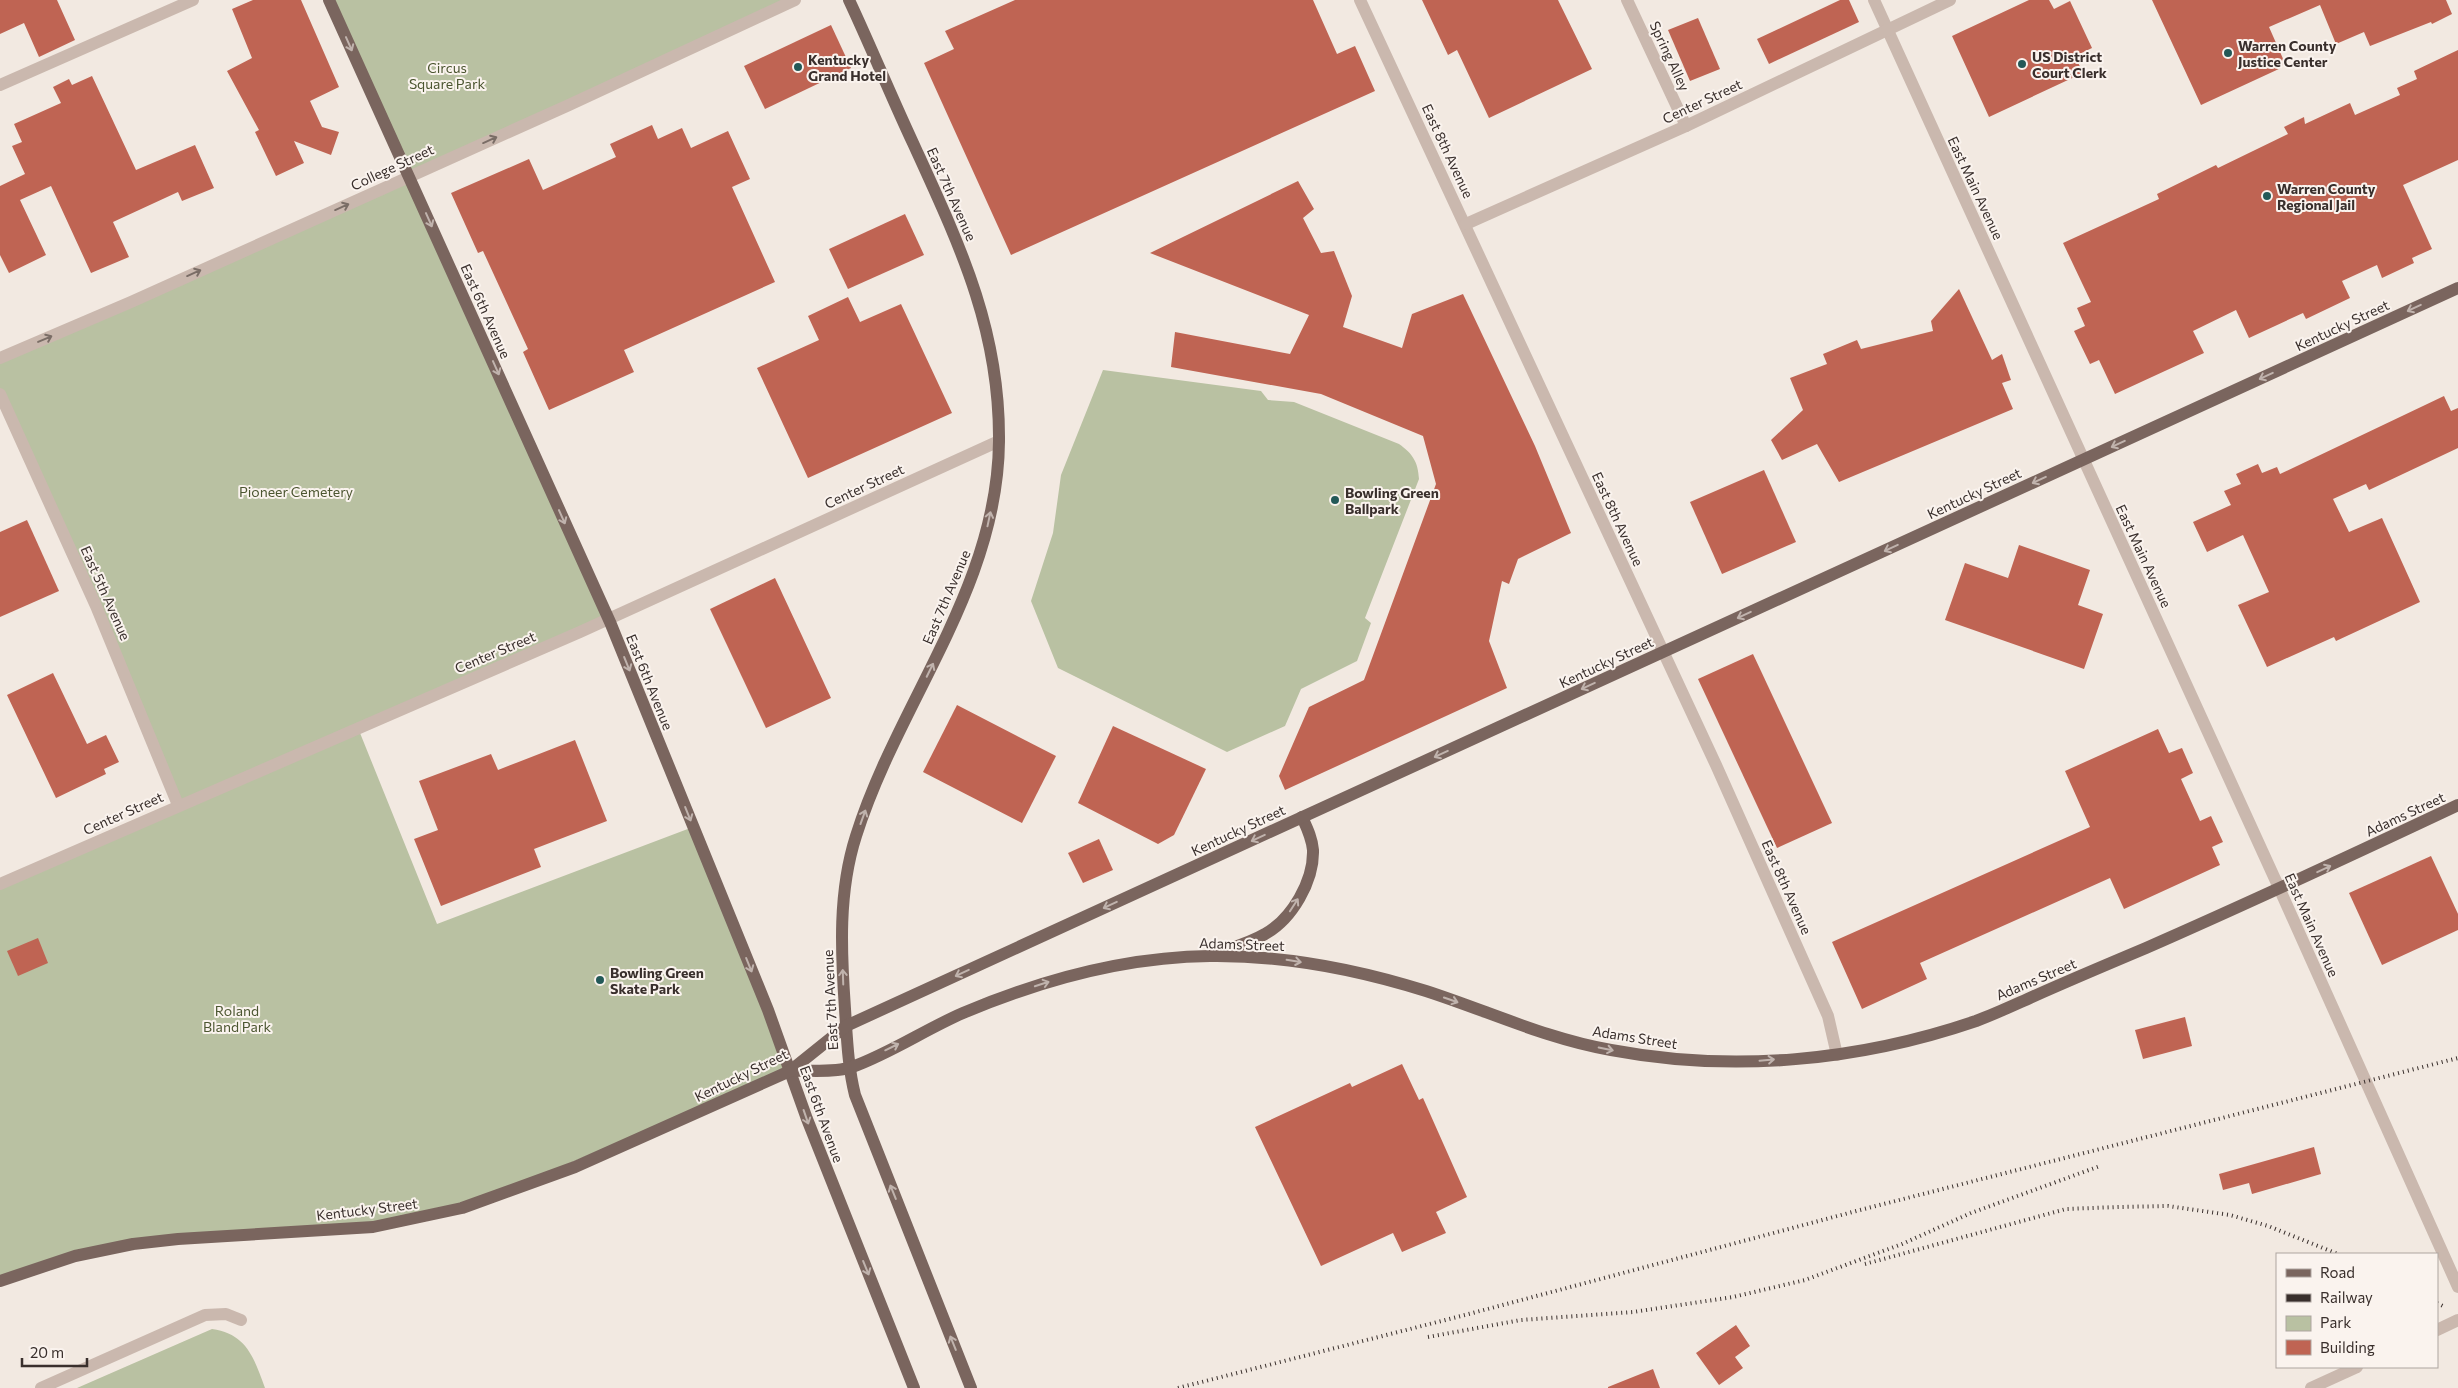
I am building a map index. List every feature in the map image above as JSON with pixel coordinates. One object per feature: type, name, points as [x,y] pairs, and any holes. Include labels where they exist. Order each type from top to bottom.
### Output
[{"type":"main road","name":"East 6th Avenue","points":[[328,0],[608,619],[790,1071],[807,1119],[914,1388]]},
{"type":"main road","name":"East 7th Avenue","points":[[848,1068],[842,936],[845,885],[855,838],[875,786],[964,601],[982,551],[996,486],[999,441],[996,371],[977,291],[955,235],[849,0]]},
{"type":"main road","name":"Kentucky Street","points":[[0,1281],[76,1256],[133,1244],[178,1239],[374,1227],[434,1216],[476,1204],[576,1167],[790,1071],[846,1026],[2458,288]]},
{"type":"main road","name":"Adams Street","points":[[790,1071],[848,1068],[961,1014],[1042,983],[1103,968],[1158,959],[1210,956],[1277,959],[1356,971],[1426,991],[1558,1037],[1607,1050],[1712,1062],[1745,1062],[1838,1055],[1902,1043],[1979,1020],[2280,890],[2458,805]]},
{"type":"main road","points":[[1210,956],[1265,934],[1282,921],[1295,906],[1308,878],[1312,862],[1310,834],[1302,817]]},
{"type":"main road","points":[[848,1068],[855,1095],[971,1388]]},
{"type":"street","points":[[0,85],[193,0]]},
{"type":"street","name":"College Street","points":[[0,358],[131,302],[713,40],[795,0]]},
{"type":"street","name":"East 8th Avenue","points":[[1360,0],[1466,224],[1828,1016],[1838,1055]]},
{"type":"street","name":"Spring Alley","points":[[1627,0],[1686,126]]},
{"type":"street","name":"East Main Avenue","points":[[1874,0],[1886,30],[2280,890],[2458,1288]]},
{"type":"street","name":"Center Street","points":[[1466,224],[1686,126],[1950,0]]},
{"type":"street","name":"East 5th Avenue","points":[[0,394],[96,606],[178,806]]},
{"type":"street","name":"Center Street","points":[[0,884],[608,619],[999,441]]},
{"type":"street","points":[[40,1388],[205,1315],[226,1314],[241,1320]]},
{"type":"street","points":[[2438,1330],[2458,1320]]},
{"type":"street","points":[[2311,1388],[2355,1368]]},
{"type":"green space","name":"Circus Square Park","points":[[329,0],[794,0],[409,176]]},
{"type":"green space","points":[[409,176],[610,622],[358,728],[437,924],[693,827],[790,1071],[462,1208],[330,1230],[178,1239],[75,1256],[0,1282],[0,885],[178,805],[0,395],[0,358]]},
{"type":"green space","points":[[1103,370],[1261,391],[1268,400],[1294,402],[1399,444],[1408,451],[1416,463],[1419,479],[1365,618],[1371,623],[1357,661],[1301,689],[1285,726],[1227,752],[1058,668],[1031,601],[1053,533],[1061,475]]},
{"type":"green space","points":[[212,1329],[233,1336],[248,1349],[265,1388],[77,1388]]},
{"type":"building","points":[[0,0],[57,0],[75,40],[39,57],[24,23],[0,34]]},
{"type":"building","points":[[253,0],[301,0],[339,87],[310,101],[322,127],[339,132],[331,155],[294,141],[304,163],[276,176],[255,132],[259,130],[227,71],[252,58],[232,9]]},
{"type":"building","points":[[1015,0],[1313,0],[1337,54],[1355,46],[1375,91],[1011,255],[924,63],[954,49],[945,31]]},
{"type":"building","points":[[1422,0],[1558,0],[1592,69],[1489,118],[1457,50],[1448,55]]},
{"type":"building","points":[[1840,0],[1849,0],[1859,22],[1769,64],[1757,39]]},
{"type":"building","name":"US District Court Clerk","points":[[2029,0],[2049,0],[2054,9],[2070,1],[2092,48],[2075,56],[2083,73],[1989,117],[1952,36]]},
{"type":"building","name":"Warren County Justice Center","points":[[2152,0],[2446,0],[2452,14],[2432,24],[2431,22],[2370,46],[2364,32],[2336,44],[2320,5],[2269,27],[2284,61],[2281,68],[2201,105]]},
{"type":"building","points":[[1698,18],[1720,69],[1690,81],[1668,30]]},
{"type":"building","name":"Kentucky Grand Hotel","points":[[831,25],[851,68],[765,109],[744,66]]},
{"type":"building","name":"Warren County Regional Jail","points":[[2458,50],[2458,160],[2403,185],[2432,249],[2412,258],[2414,263],[2382,278],[2377,265],[2342,281],[2350,298],[2306,319],[2303,313],[2249,338],[2236,310],[2193,331],[2204,353],[2115,394],[2099,360],[2090,364],[2074,331],[2085,326],[2077,308],[2091,302],[2063,243],[2159,199],[2157,194],[2216,165],[2218,168],[2288,134],[2284,127],[2304,117],[2305,124],[2350,103],[2355,115],[2400,95],[2397,88],[2417,79],[2414,71]]},
{"type":"building","points":[[92,76],[136,170],[195,145],[214,188],[182,201],[178,192],[113,222],[129,257],[91,273],[51,186],[20,200],[46,255],[9,273],[0,255],[0,186],[25,174],[12,146],[22,142],[14,124],[61,103],[53,87],[69,79],[72,85]]},
{"type":"building","points":[[652,125],[658,139],[682,128],[691,148],[728,131],[750,179],[732,187],[775,282],[624,350],[634,372],[549,410],[523,352],[528,349],[483,251],[478,253],[451,193],[529,159],[543,190],[616,157],[610,144]]},
{"type":"building","points":[[1298,181],[1314,209],[1303,218],[1321,253],[1334,251],[1352,296],[1343,327],[1402,348],[1412,314],[1463,294],[1535,446],[1571,533],[1518,559],[1509,584],[1502,581],[1489,641],[1507,688],[1285,790],[1279,776],[1309,707],[1364,680],[1436,484],[1423,436],[1321,394],[1171,367],[1175,332],[1290,354],[1309,315],[1150,253]]},
{"type":"building","points":[[905,214],[924,255],[848,289],[829,249]]},
{"type":"building","points":[[1959,289],[1992,360],[2002,354],[2011,380],[2002,383],[2013,409],[1839,482],[1817,444],[1782,460],[1771,440],[1803,410],[1790,378],[1827,364],[1823,354],[1857,340],[1861,349],[1933,331],[1931,321]]},
{"type":"building","points":[[848,297],[860,322],[901,304],[952,413],[808,478],[757,368],[819,340],[808,316]]},
{"type":"building","points":[[2444,396],[2451,411],[2458,408],[2458,448],[2369,490],[2366,484],[2333,499],[2349,532],[2382,518],[2420,602],[2336,641],[2334,637],[2267,667],[2238,605],[2269,592],[2243,535],[2207,552],[2193,522],[2231,505],[2224,491],[2241,484],[2236,474],[2258,464],[2262,473],[2277,467],[2280,474]]},
{"type":"building","points":[[1764,470],[1796,542],[1722,574],[1690,502]]},
{"type":"building","points":[[27,520],[59,591],[0,617],[0,532]]},
{"type":"building","points":[[2019,545],[2090,570],[2078,605],[2103,614],[2084,669],[1945,620],[1965,563],[2008,578]]},
{"type":"building","points":[[775,578],[831,698],[766,728],[710,609]]},
{"type":"building","points":[[1753,654],[1832,823],[1777,848],[1698,679]]},
{"type":"building","points":[[53,673],[87,744],[106,735],[119,762],[104,769],[106,774],[56,798],[7,695]]},
{"type":"building","points":[[957,705],[1056,756],[1022,823],[923,772]]},
{"type":"building","points":[[1113,726],[1206,769],[1174,835],[1158,844],[1078,803]]},
{"type":"building","points":[[2158,729],[2169,753],[2182,748],[2193,773],[2181,779],[2200,821],[2211,816],[2223,842],[2212,847],[2220,865],[2124,909],[2110,878],[1920,963],[1927,979],[1862,1009],[1832,942],[2090,827],[2065,771]]},
{"type":"building","points":[[575,740],[607,821],[534,849],[541,867],[441,906],[414,839],[438,830],[419,781],[491,754],[498,770]]},
{"type":"building","points":[[1099,839],[1113,870],[1083,883],[1068,853]]},
{"type":"building","points":[[2431,856],[2458,914],[2458,930],[2382,965],[2349,893]]},
{"type":"building","points":[[38,938],[48,963],[18,976],[7,951]]},
{"type":"building","points":[[2185,1017],[2192,1046],[2143,1059],[2135,1030]]},
{"type":"building","points":[[1402,1064],[1419,1100],[1423,1098],[1467,1197],[1436,1212],[1446,1233],[1402,1252],[1393,1233],[1321,1266],[1255,1127],[1350,1083],[1352,1087]]},
{"type":"building","points":[[2314,1147],[2321,1174],[2252,1194],[2249,1183],[2223,1190],[2219,1174]]},
{"type":"building","points":[[1736,1325],[1750,1346],[1735,1357],[1743,1368],[1719,1385],[1696,1353]]},
{"type":"building","points":[[1653,1369],[1660,1388],[1608,1388],[1608,1387]]},
{"type":"railway","points":[[1178,1388],[1465,1315],[1860,1210],[2458,1058]]},
{"type":"railway","points":[[1428,1337],[1521,1320],[1633,1312],[1733,1297],[1805,1280],[1902,1244],[1971,1213],[2100,1166]]},
{"type":"railway","points":[[1865,1264],[2066,1209],[2118,1207],[2168,1206],[2230,1215],[2268,1226],[2336,1253]]},
{"type":"railway","points":[[2438,1304],[2443,1306]]},
{"type":"place","name":"Warren County Justice Center","points":[[2228,53]]},
{"type":"place","name":"US District Court Clerk","points":[[2022,64]]},
{"type":"place","name":"Kentucky Grand Hotel","points":[[798,67]]},
{"type":"place","name":"Warren County Regional Jail","points":[[2267,196]]},
{"type":"place","name":"Bowling Green Ballpark","points":[[1335,500]]},
{"type":"place","name":"Bowling Green Skate Park","points":[[600,980]]},
{"type":"park label","name":"Pioneer Cemetery","points":[[296,491]]},
{"type":"park label","name":"Roland Bland Park","points":[[237,1018]]}]
